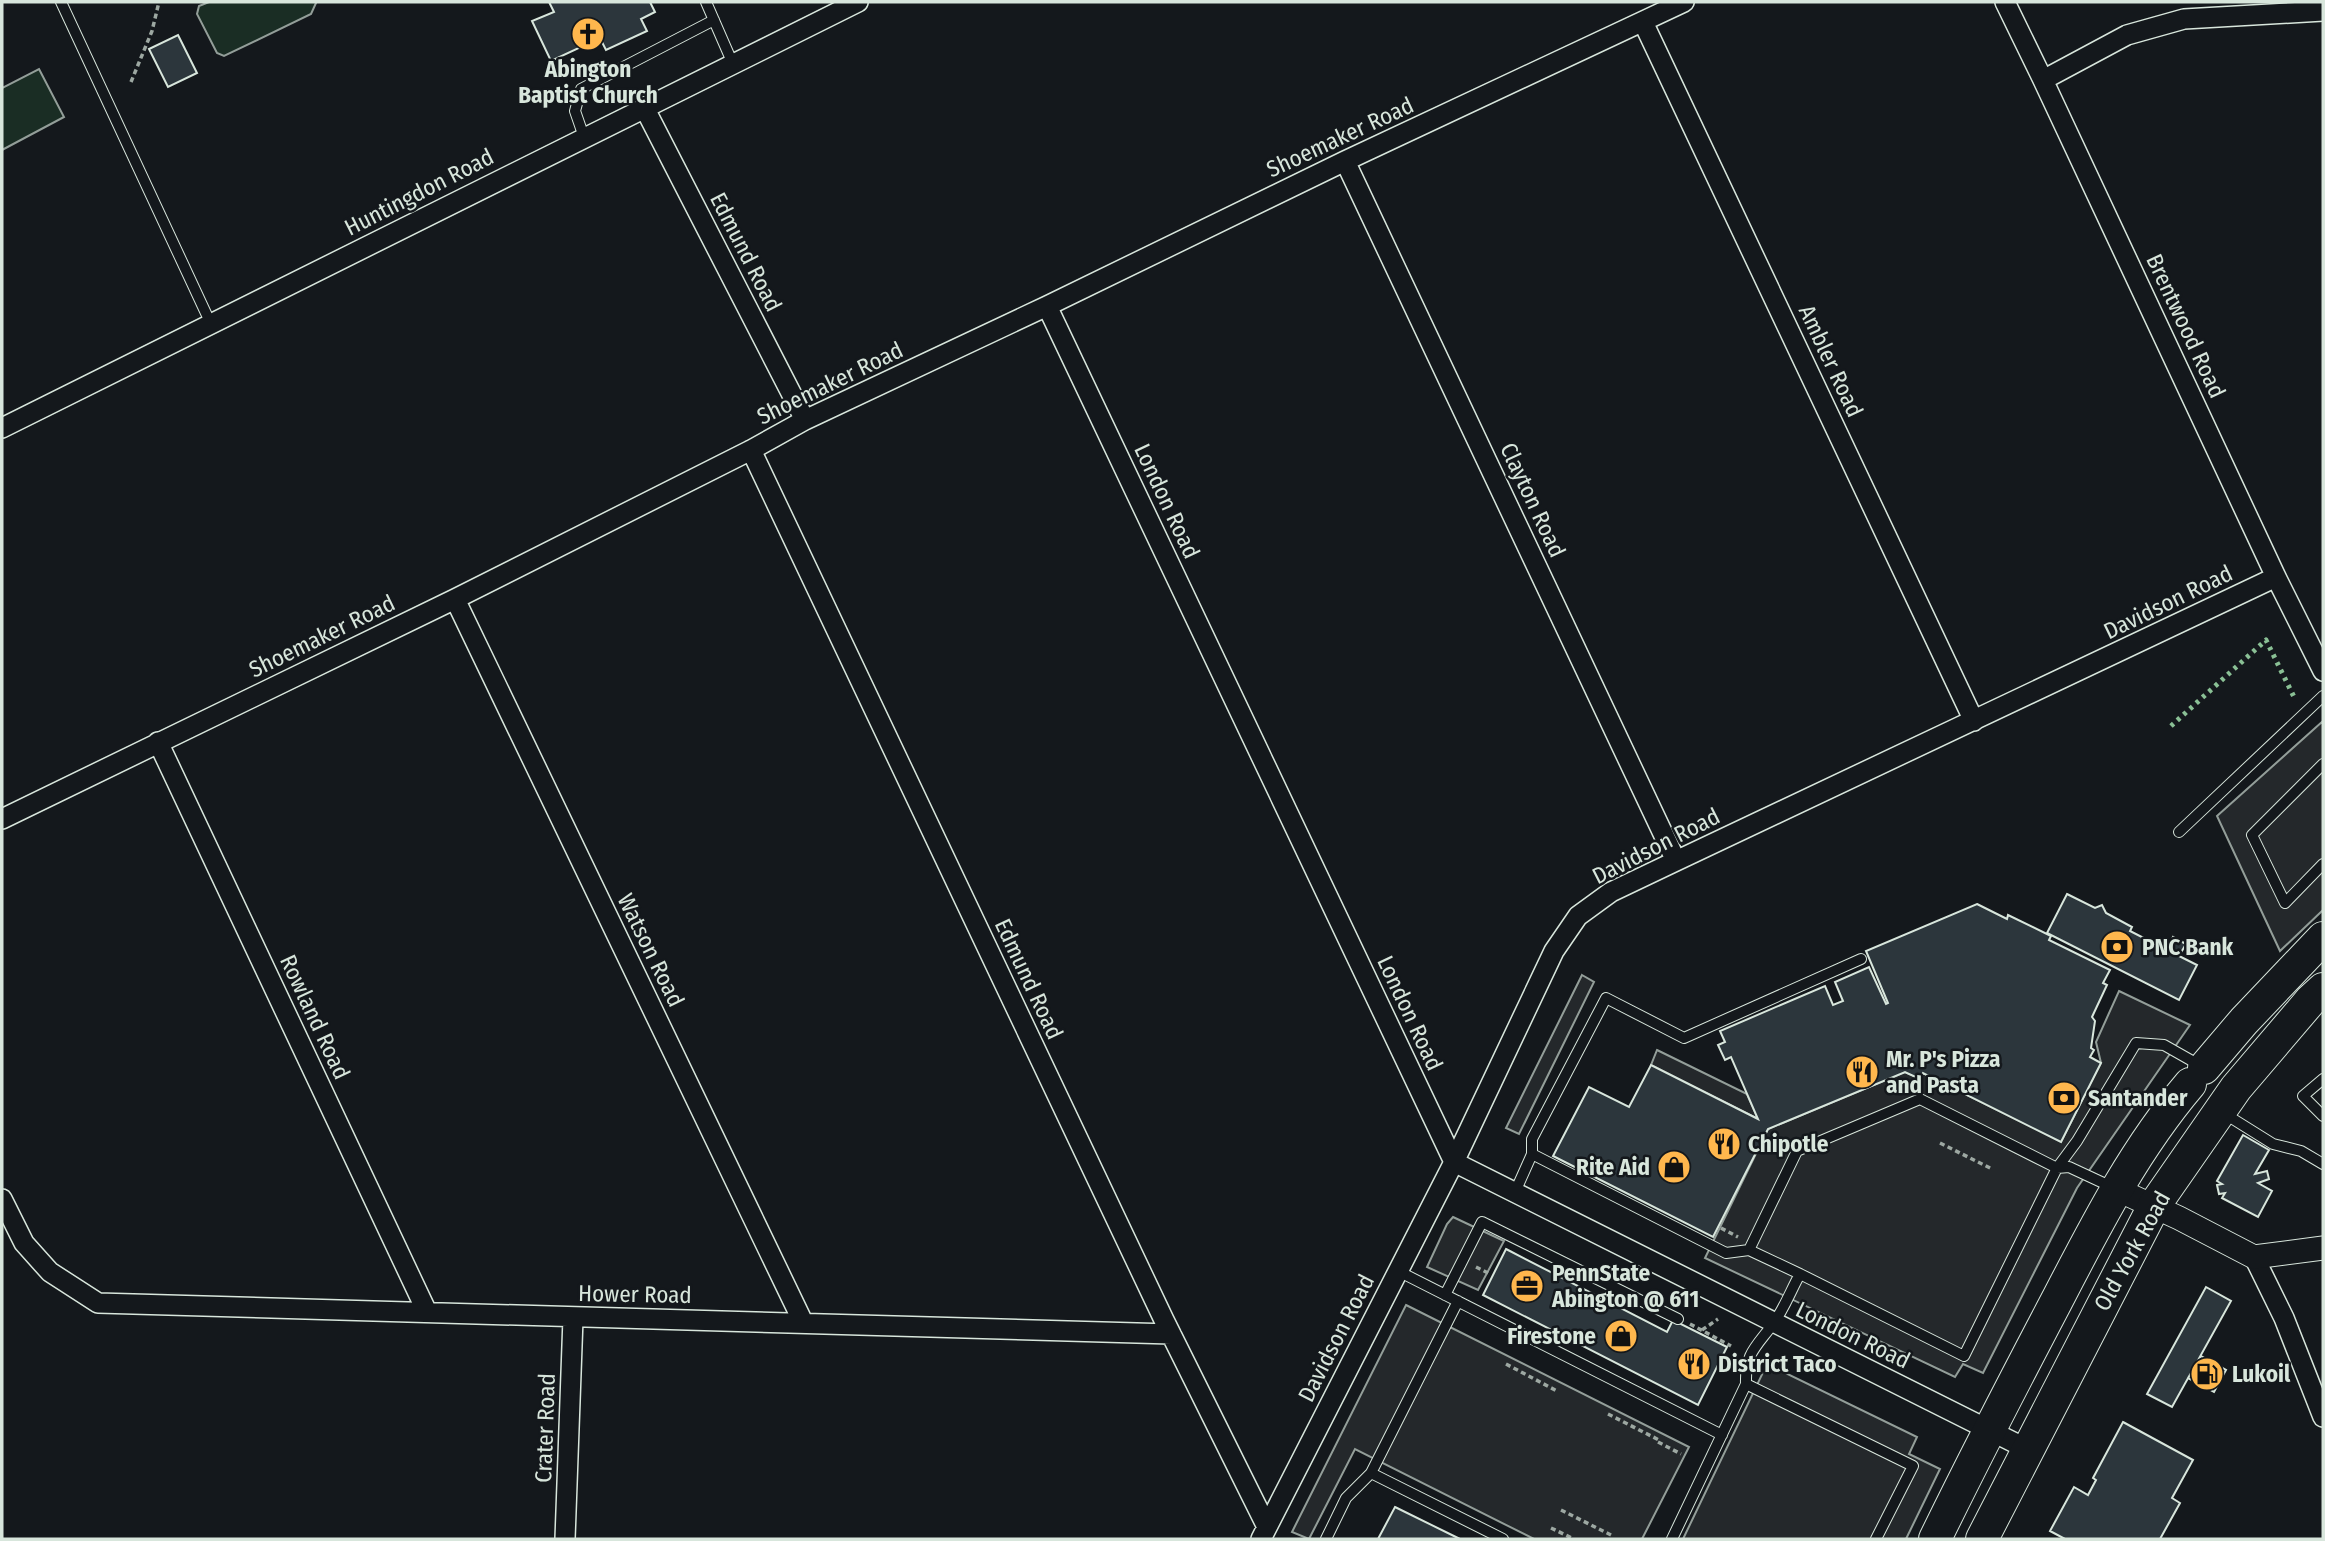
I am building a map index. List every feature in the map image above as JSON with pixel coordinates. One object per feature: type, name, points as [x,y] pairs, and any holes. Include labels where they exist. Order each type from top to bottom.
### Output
[{"type":"highway","name":"Old York Road","points":[[1935,1539],[1989,1430],[2116,1189],[2163,1116],[2244,1021],[2323,938]]},
{"type":"highway","name":"Old York Road","points":[[1982,1539],[2154,1206],[2253,1069],[2323,989]]},
{"type":"street","name":"Huntingdon Road","points":[[2,428],[858,2]]},
{"type":"street","name":"Shoemaker Road","points":[[2,819],[455,599],[751,450],[805,420],[1684,2]]},
{"type":"street","name":"Brentwood Road","points":[[2005,2],[2323,671]]},
{"type":"street","points":[[2043,80],[2127,35],[2184,19],[2323,11]]},
{"type":"street","name":"Ambler Road","points":[[1643,22],[1974,722]]},
{"type":"street","name":"Edmund Road","points":[[644,107],[805,420]]},
{"type":"street","name":"Clayton Road","points":[[1345,161],[1676,861]]},
{"type":"street","name":"London Road","points":[[1047,306],[1454,1162],[2027,1449]]},
{"type":"street","name":"Edmund Road","points":[[751,450],[1264,1533]]},
{"type":"street","name":"Davidson Road","points":[[1264,1533],[1454,1162],[1554,951],[1578,916],[1611,892],[2276,577]]},
{"type":"street","name":"Watson Road","points":[[455,599],[803,1322]]},
{"type":"street","name":"Rowland Road","points":[[158,742],[427,1312]]},
{"type":"street","points":[[2116,1189],[2254,1257],[2323,1248]]},
{"type":"street","name":"Hower Road","points":[[2,1199],[24,1243],[50,1272],[98,1303],[1171,1334]]},
{"type":"street","points":[[2254,1257],[2284,1318],[2323,1418]]},
{"type":"street","name":"Crater Road","points":[[565,1539],[573,1318]]},
{"type":"lane","points":[[61,2],[211,324]]},
{"type":"lane","points":[[706,2],[733,64]]},
{"type":"lane","points":[[584,137],[575,111],[581,89],[713,20]]},
{"type":"lane","points":[[2179,832],[2323,696]]},
{"type":"lane","points":[[2323,764],[2252,835],[2284,903],[2323,864]]},
{"type":"lane","points":[[1515,1192],[1532,1154],[1532,1139],[1606,998],[1684,1038],[1861,959]]},
{"type":"lane","points":[[1532,1154],[1726,1253],[1749,1250],[1964,1356],[2057,1168],[2077,1141],[2136,1043],[2164,1045],[2197,1076]]},
{"type":"lane","points":[[2323,1079],[2304,1096],[2323,1116]]},
{"type":"lane","points":[[1749,1250],[1797,1151],[1920,1099],[2057,1168],[2069,1167],[2116,1189]]},
{"type":"lane","points":[[2221,1111],[2273,1144],[2301,1151],[2323,1164]]},
{"type":"lane","points":[[1446,1295],[1482,1222],[1678,1319]]},
{"type":"lane","points":[[1398,1271],[1722,1435]]},
{"type":"lane","points":[[1672,1539],[1746,1384],[1745,1366],[1758,1340],[1774,1323],[1800,1274]]},
{"type":"lane","points":[[1326,1539],[1346,1498],[1371,1473],[1458,1301]]},
{"type":"lane","points":[[1746,1384],[1913,1466],[1877,1539]]},
{"type":"lane","points":[[1371,1473],[1503,1539]]},
{"type":"path","points":[[131,82],[152,31],[159,2]]},
{"type":"path","points":[[1940,1143],[1992,1168]]},
{"type":"path","points":[[1678,1319],[1731,1346]]},
{"type":"path","points":[[1702,1331],[1718,1320]]},
{"type":"path","points":[[1506,1364],[1557,1391]]},
{"type":"path","points":[[1608,1414],[1681,1454]]},
{"type":"path","points":[[1560,1510],[1611,1535]]},
{"type":"path","points":[[1551,1528],[1574,1539]]},
{"type":"green space","points":[[209,2],[316,3],[311,14],[224,56],[217,53],[197,14],[199,6]]},
{"type":"green space","points":[[39,69],[64,117],[2,150],[2,88]]},
{"type":"shaded area","points":[[2323,721],[2323,910],[2280,951],[2217,816]]},
{"type":"shaded area","points":[[1582,975],[1594,982],[1519,1134],[1506,1128]]},
{"type":"shaded area","points":[[2119,991],[2190,1025],[2077,1188],[1983,1373],[1963,1364],[1955,1377],[1705,1258],[1768,1129],[1905,1072],[1920,1079],[1923,1073],[2061,1142],[2101,1063],[2096,1042]]},
{"type":"shaded area","points":[[1657,1050],[1747,1094],[1758,1119],[1651,1065]]},
{"type":"shaded area","points":[[1453,1217],[1504,1241],[1478,1290],[1427,1267]]},
{"type":"shaded area","points":[[1406,1305],[1689,1447],[1642,1539],[1534,1539],[1355,1449],[1309,1539],[1292,1532]]},
{"type":"shaded area","points":[[1767,1364],[1917,1437],[1909,1454],[1940,1469],[1906,1539],[1683,1539]]},
{"type":"building","name":"Abington Baptist Church","points":[[549,2],[650,2],[655,12],[641,19],[647,31],[606,50],[600,38],[551,61],[532,21],[554,12]]},
{"type":"building","points":[[178,35],[197,73],[168,87],[149,49]]},
{"type":"building","name":"PNC Bank","points":[[2067,894],[2095,908],[2102,905],[2106,913],[2132,927],[2130,931],[2167,950],[2173,937],[2186,944],[2179,956],[2197,965],[2179,1000],[2047,933]]},
{"type":"building","points":[[1977,904],[2007,919],[2008,915],[2051,936],[2049,940],[2110,970],[2103,983],[2107,985],[2092,1017],[2095,1021],[2091,1048],[2094,1050],[2090,1057],[2101,1063],[2061,1142],[1923,1073],[1920,1079],[1905,1072],[1768,1129],[1713,1237],[1553,1156],[1589,1087],[1629,1107],[1651,1065],[1758,1119],[1731,1057],[1725,1060],[1718,1045],[1725,1042],[1720,1031],[1825,986],[1833,1005],[1843,1001],[1835,982],[1869,967],[1886,1004],[1888,1003],[1866,951]]},
{"type":"building","points":[[2243,1135],[2269,1150],[2255,1174],[2267,1171],[2269,1179],[2258,1183],[2272,1191],[2258,1217],[2222,1198],[2225,1193],[2219,1194],[2217,1185],[2222,1184],[2217,1181]]},
{"type":"building","points":[[1506,1249],[1667,1332],[1673,1320],[1727,1347],[1698,1405],[1483,1295]]},
{"type":"building","points":[[2206,1287],[2231,1301],[2172,1407],[2147,1394]]},
{"type":"building","name":"Lukoil","points":[[2201,1356],[2226,1370],[2214,1392],[2188,1378]]},
{"type":"building","points":[[2123,1422],[2193,1460],[2172,1498],[2180,1503],[2160,1539],[2065,1539],[2050,1531],[2074,1487],[2088,1495],[2096,1480],[2093,1478]]},
{"type":"building","points":[[1395,1507],[1460,1539],[1378,1539]]},
{"type":"hedge","points":[[2171,726],[2266,640],[2294,697]]},
{"type":"place","name":"Abington Baptist Church","points":[[588,34]]},
{"type":"place","name":"PNC Bank","points":[[2117,947]]},
{"type":"place","name":"Mr. P's Pizza and Pasta","points":[[1862,1072]]},
{"type":"place","name":"Santander","points":[[2064,1098]]},
{"type":"place","name":"Chipotle","points":[[1724,1144]]},
{"type":"place","name":"Rite Aid","points":[[1674,1167]]},
{"type":"place","name":"PennState Abington @ 611","points":[[1527,1286]]},
{"type":"place","name":"Firestone","points":[[1621,1336]]},
{"type":"place","name":"District Taco","points":[[1694,1364]]},
{"type":"place","name":"Lukoil","points":[[2207,1374]]}]
